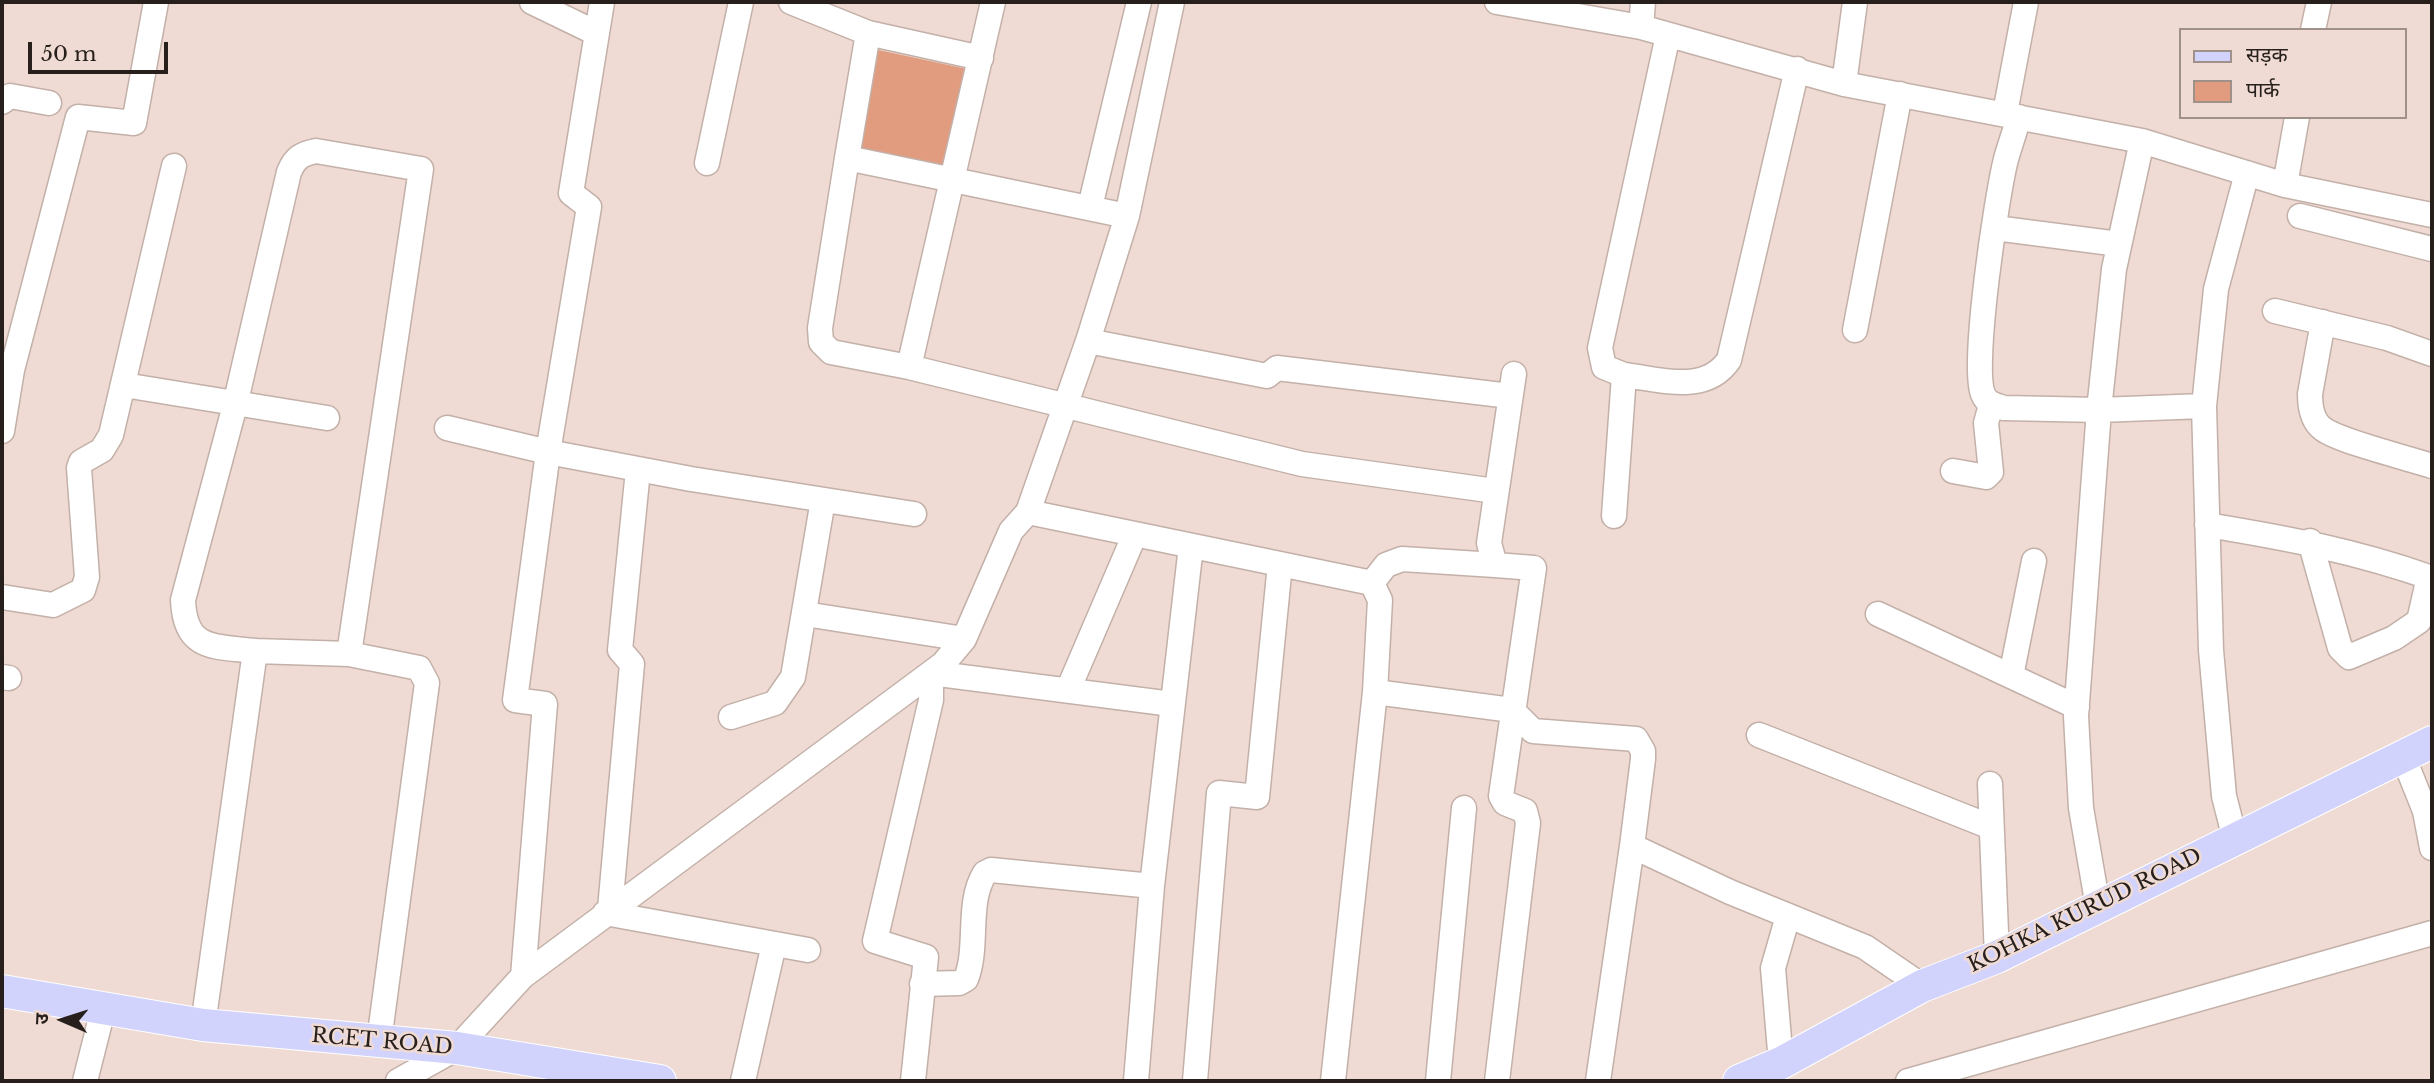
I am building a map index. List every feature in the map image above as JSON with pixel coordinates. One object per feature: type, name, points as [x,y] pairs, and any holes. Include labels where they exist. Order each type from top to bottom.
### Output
[{"type":"main road","name":"KOHKA KURUD ROAD","points":[[1756,1075],[1922,986],[1997,957],[2432,742]]},
{"type":"main road","name":"RCET ROAD","points":[[2,991],[104,1006],[204,1026],[457,1048],[546,1072],[651,1081]]},
{"type":"street","points":[[2,432],[12,370],[78,117],[134,123],[156,2]]},
{"type":"street","points":[[532,2],[596,33]]},
{"type":"street","points":[[523,976],[545,704],[515,700],[548,453],[589,207],[571,193],[602,2]]},
{"type":"street","points":[[707,163],[741,2]]},
{"type":"street","points":[[791,2],[869,33],[981,58]]},
{"type":"street","points":[[909,367],[993,2]]},
{"type":"street","points":[[1090,207],[1139,2]]},
{"type":"street","points":[[400,1081],[457,1048],[523,976],[607,911],[931,673],[964,639],[1011,531],[1028,512],[1088,341],[1127,216],[1172,2]]},
{"type":"street","points":[[1497,2],[1526,3],[1640,27],[1844,84],[2142,141],[2285,185],[2432,215]]},
{"type":"street","points":[[1640,27],[1643,2]]},
{"type":"street","points":[[1844,84],[1855,2]]},
{"type":"street","points":[[2026,2],[1979,360],[1979,380],[1984,396],[1991,405],[2099,410],[2204,406]]},
{"type":"street","points":[[2314,28],[2319,2]]},
{"type":"street","points":[[869,33],[820,328],[821,342],[831,352],[909,367],[1065,404],[1302,464],[1496,491]]},
{"type":"street","points":[[1668,35],[1600,348],[1604,367],[1623,374],[1690,382],[1708,380],[1720,373],[1729,360],[1797,69]]},
{"type":"street","points":[[1855,330],[1900,94]]},
{"type":"street","points":[[2,102],[10,96],[49,103]]},
{"type":"street","points":[[2285,185],[2297,119]]},
{"type":"street","points":[[2098,907],[2081,807],[2077,707],[2099,410],[2119,244],[2142,141]]},
{"type":"street","points":[[349,654],[422,169],[316,151],[303,153],[294,161],[289,172],[235,405],[183,600],[184,615],[194,638],[204,644],[255,651],[349,654],[419,668],[427,683],[379,1041]]},
{"type":"street","points":[[847,158],[954,178],[1127,216]]},
{"type":"street","points":[[2,597],[53,605],[83,590],[87,577],[80,462],[108,442],[124,385],[174,166]]},
{"type":"street","points":[[2235,839],[2224,796],[2211,650],[2204,406],[2216,289],[2247,173]]},
{"type":"street","points":[[2300,216],[2432,249]]},
{"type":"street","points":[[1996,228],[2119,244]]},
{"type":"street","points":[[2275,311],[2387,338],[2432,354]]},
{"type":"street","points":[[2323,322],[2310,394],[2310,406],[2317,423],[2336,435],[2432,466]]},
{"type":"street","points":[[1088,341],[1267,376],[1277,368],[1512,385],[1489,544],[1495,565]]},
{"type":"street","points":[[1614,516],[1623,374]]},
{"type":"street","points":[[124,385],[327,418]]},
{"type":"street","points":[[1953,471],[1986,477],[1991,472],[1986,423],[1991,405]]},
{"type":"street","points":[[447,428],[548,453],[638,470],[914,514]]},
{"type":"street","points":[[607,911],[632,664],[620,650],[638,470]]},
{"type":"street","points":[[731,717],[761,710],[775,703],[786,691],[793,677],[823,500]]},
{"type":"street","points":[[1028,512],[1372,583]]},
{"type":"street","points":[[2207,525],[2310,541],[2383,560],[2431,577],[2419,621],[2394,638],[2349,657],[2340,648],[2310,541]]},
{"type":"street","points":[[1068,690],[1135,534]]},
{"type":"street","points":[[1136,1081],[1152,887],[1191,546]]},
{"type":"street","points":[[1372,583],[1386,565],[1402,559],[1534,568],[1502,796],[1505,803],[1525,811],[1528,823],[1497,1081]]},
{"type":"street","points":[[2011,676],[2034,561]]},
{"type":"street","points":[[1195,1081],[1219,793],[1257,797],[1280,564]]},
{"type":"street","points":[[1333,1081],[1375,692],[1380,600],[1372,583]]},
{"type":"street","points":[[805,614],[964,639]]},
{"type":"street","points":[[1878,614],[2077,707]]},
{"type":"street","points":[[204,1026],[255,651]]},
{"type":"street","points":[[931,673],[1172,704]]},
{"type":"street","points":[[913,1081],[926,957],[875,941],[931,700],[931,673]]},
{"type":"street","points":[[1375,692],[1512,710],[1533,731],[1630,737],[1641,744],[1643,759],[1632,846],[1598,1081]]},
{"type":"street","points":[[1759,735],[1991,827]]},
{"type":"street","points":[[2403,756],[2426,811],[2432,848]]},
{"type":"street","points":[[1990,784],[1997,957]]},
{"type":"street","points":[[1438,1081],[1464,808]]},
{"type":"street","points":[[1632,846],[1788,916],[1866,947],[1922,986]]},
{"type":"street","points":[[922,984],[958,983],[967,979],[972,961],[977,891],[985,873],[991,870],[1152,887]]},
{"type":"street","points":[[607,911],[808,950]]},
{"type":"street","points":[[1756,1075],[1773,968],[1788,916]]},
{"type":"street","points":[[1908,1081],[2432,933]]},
{"type":"street","points":[[743,1081],[774,944]]},
{"type":"street","points":[[85,1081],[104,1006]]},
{"type":"green space","points":[[874,49],[967,69],[942,166],[858,152]]}]
